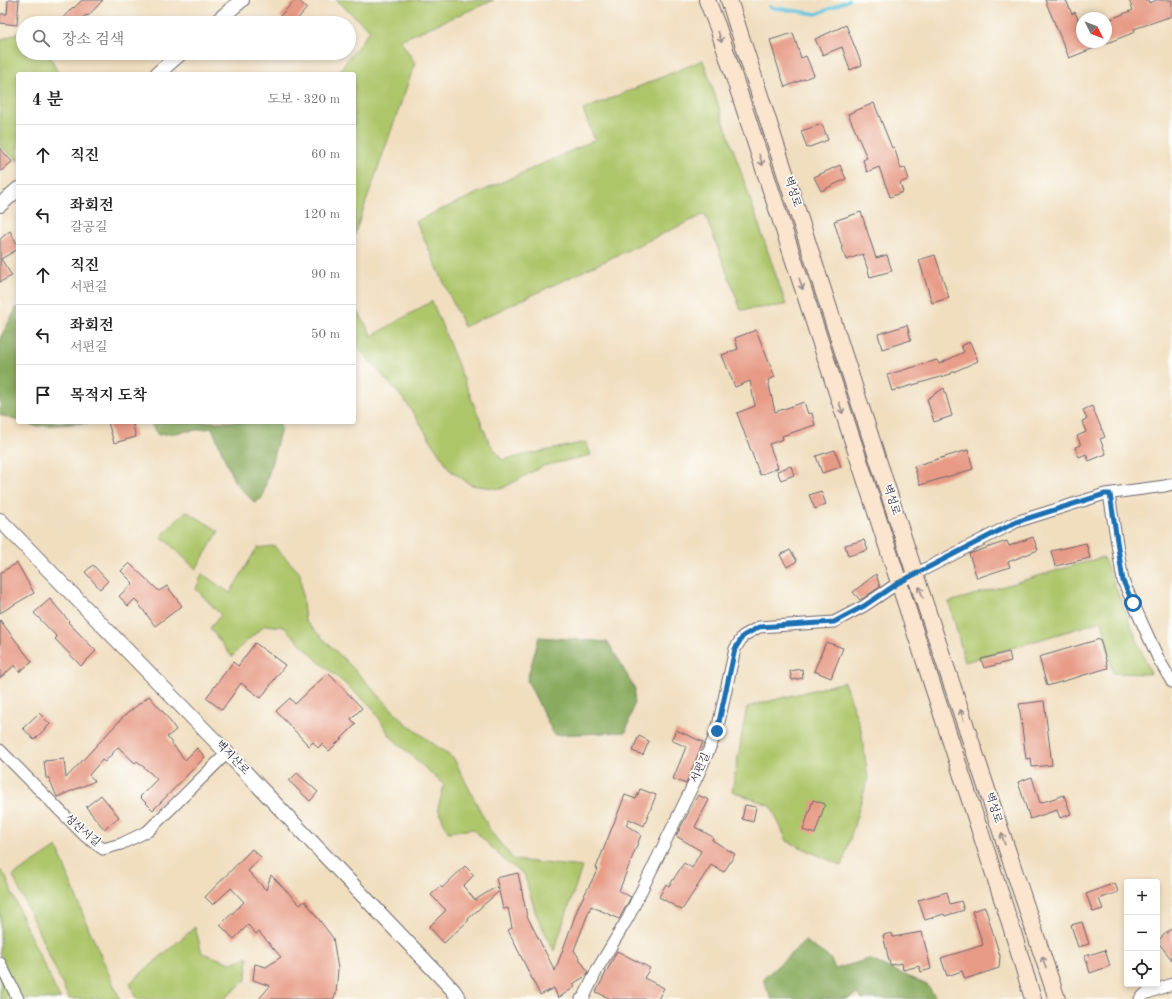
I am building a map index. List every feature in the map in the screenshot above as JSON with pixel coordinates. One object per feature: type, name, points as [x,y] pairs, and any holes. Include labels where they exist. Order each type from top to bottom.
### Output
[{"type":"main road","name":"벽성로","points":[[707,0],[1010,923],[1033,999]]},
{"type":"main road","name":"벽성로","points":[[729,0],[915,574],[1057,999]]},
{"type":"street","points":[[223,16],[242,0]]},
{"type":"street","points":[[159,72],[173,60]]},
{"type":"street","points":[[0,205],[16,191]]},
{"type":"street","name":"서편길","points":[[581,999],[584,997],[598,968],[628,918],[698,775],[717,731],[735,649],[743,636],[759,627],[834,622],[864,606],[898,583],[1016,522],[1110,494],[1172,484]]},
{"type":"street","points":[[1110,494],[1123,581],[1159,660],[1172,682]]},
{"type":"street","name":"벽지산로","points":[[0,520],[227,753],[460,999]]},
{"type":"street","name":"성산서길","points":[[0,750],[85,836],[103,849],[121,844],[148,831],[227,753]]},
{"type":"street","points":[[0,963],[18,999]]},
{"type":"street","points":[[1140,999],[1145,994],[1172,984]]},
{"type":"green space","points":[[336,0],[494,0],[400,40],[415,63],[356,230],[356,72],[338,72],[348,60],[356,60],[356,49],[370,30],[356,16]]},
{"type":"green space","points":[[16,34],[16,60],[52,60],[57,72],[16,72],[16,159],[0,146],[0,40]]},
{"type":"green space","points":[[703,60],[786,305],[741,310],[705,214],[464,327],[416,221],[595,140],[583,110]]},
{"type":"green space","points":[[432,301],[489,442],[502,460],[586,442],[591,455],[543,466],[501,489],[471,485],[450,470],[406,402],[356,345],[356,308],[372,336]]},
{"type":"green space","points":[[16,309],[16,420],[0,415],[0,338]]},
{"type":"green space","points":[[28,424],[70,424],[35,426]]},
{"type":"green space","points":[[151,424],[280,424],[281,428],[262,498],[255,503],[234,481],[212,428],[158,435]]},
{"type":"green space","points":[[186,511],[219,531],[196,569],[161,536]]},
{"type":"green space","points":[[274,546],[300,573],[305,621],[352,667],[404,722],[454,759],[491,832],[514,860],[582,867],[554,951],[536,914],[524,874],[506,862],[473,829],[448,832],[438,808],[444,785],[391,737],[371,706],[317,660],[284,627],[265,625],[239,648],[232,657],[210,628],[221,615],[196,589],[202,574],[230,593],[257,548]]},
{"type":"green space","points":[[1103,557],[1151,674],[1113,673],[1102,621],[965,662],[949,602]]},
{"type":"green space","points":[[539,637],[608,642],[635,689],[634,704],[626,732],[554,735],[527,680]]},
{"type":"green space","points":[[844,682],[861,729],[868,778],[842,866],[787,841],[771,806],[732,791],[747,707]]},
{"type":"green space","points":[[57,847],[85,920],[120,999],[69,999],[13,876]]},
{"type":"green space","points":[[0,870],[5,875],[25,925],[60,999],[0,999]]},
{"type":"green space","points":[[195,927],[202,953],[231,963],[248,957],[246,980],[224,999],[136,999],[130,983]]},
{"type":"green space","points":[[805,941],[830,958],[835,969],[869,959],[927,985],[937,999],[862,999],[858,994],[846,999],[771,999],[763,979]]},
{"type":"building","points":[[8,0],[19,0],[16,25],[0,23],[0,14],[7,14]]},
{"type":"building","points":[[82,0],[103,0],[88,16],[65,16],[73,7],[74,8]]},
{"type":"building","points":[[295,0],[298,0],[307,8],[300,16],[280,16]]},
{"type":"building","points":[[1045,0],[1066,0],[1072,14],[1075,12],[1076,14],[1076,48],[1094,48],[1069,58]]},
{"type":"building","points":[[1129,0],[1148,0],[1149,3],[1157,0],[1172,0],[1172,16],[1134,29],[1135,32],[1112,41],[1112,19],[1133,10]]},
{"type":"building","points":[[846,25],[862,65],[850,70],[842,47],[823,55],[815,39]]},
{"type":"building","points":[[793,33],[801,58],[806,56],[814,75],[785,87],[770,40]]},
{"type":"building","points":[[874,103],[892,148],[894,147],[901,169],[905,168],[909,179],[900,183],[903,192],[890,197],[879,167],[867,172],[863,160],[867,158],[848,114]]},
{"type":"building","points":[[822,124],[828,140],[807,148],[801,131]]},
{"type":"building","points":[[0,148],[12,162],[0,172]]},
{"type":"building","points":[[840,165],[846,179],[821,191],[814,177]]},
{"type":"building","points":[[861,212],[876,258],[887,255],[892,271],[870,277],[863,254],[846,260],[834,221]]},
{"type":"building","points":[[10,231],[16,242],[16,250],[1,259],[12,276],[0,282],[0,239]]},
{"type":"building","points":[[935,255],[949,298],[932,303],[919,260]]},
{"type":"building","points":[[907,325],[911,340],[882,349],[878,334]]},
{"type":"building","points":[[756,330],[775,377],[768,380],[775,412],[804,402],[808,414],[812,413],[815,425],[782,436],[783,439],[769,444],[778,468],[760,475],[737,413],[755,406],[750,381],[735,387],[722,355],[738,349],[735,338]]},
{"type":"building","points":[[970,342],[978,361],[951,374],[892,391],[887,375],[937,360],[939,364],[964,352],[961,346]]},
{"type":"building","points":[[944,388],[952,416],[934,422],[927,399]]},
{"type":"building","points":[[1092,406],[1105,437],[1100,439],[1106,454],[1089,461],[1086,454],[1079,457],[1075,447],[1081,445],[1077,436],[1086,432],[1082,421],[1087,419],[1083,410]]},
{"type":"building","points":[[109,424],[133,424],[136,437],[114,443]]},
{"type":"building","points":[[835,450],[841,467],[822,473],[816,456]]},
{"type":"building","points":[[968,450],[973,469],[920,485],[914,466]]},
{"type":"building","points":[[791,466],[794,475],[781,480],[777,471]]},
{"type":"building","points":[[821,491],[826,504],[815,509],[809,495]]},
{"type":"building","points":[[1033,537],[1038,550],[1008,562],[1010,567],[977,578],[969,554],[1007,541],[1009,546]]},
{"type":"building","points":[[864,540],[868,550],[848,556],[845,545]]},
{"type":"building","points":[[1086,543],[1090,558],[1055,566],[1051,551]]},
{"type":"building","points":[[790,550],[797,561],[787,567],[780,555]]},
{"type":"building","points":[[17,563],[34,593],[0,613],[0,573]]},
{"type":"building","points":[[129,563],[159,591],[167,586],[182,606],[155,626],[135,599],[128,606],[119,596],[133,583],[121,571]]},
{"type":"building","points":[[93,565],[108,581],[100,589],[85,572]]},
{"type":"building","points":[[876,574],[880,587],[860,600],[853,592]]},
{"type":"building","points":[[50,599],[69,621],[68,622],[96,651],[81,666],[55,639],[57,637],[34,613]]},
{"type":"building","points":[[0,620],[32,662],[19,672],[15,665],[0,678]]},
{"type":"building","points":[[1100,639],[1108,668],[1047,686],[1039,657]]},
{"type":"building","points":[[826,642],[843,648],[831,678],[814,671]]},
{"type":"building","points":[[255,643],[285,665],[261,698],[241,683],[222,710],[206,698],[233,662],[238,666]]},
{"type":"building","points":[[1009,652],[1011,661],[984,668],[981,659]]},
{"type":"building","points":[[802,669],[803,678],[792,680],[790,671]]},
{"type":"building","points":[[328,673],[362,708],[351,719],[356,724],[329,751],[322,744],[318,748],[313,742],[309,746],[276,711],[290,698],[295,704]]},
{"type":"building","points":[[149,696],[165,714],[176,730],[167,737],[185,760],[197,748],[205,757],[153,810],[140,797],[157,779],[137,761],[135,763],[118,747],[105,762],[102,760],[89,775],[95,781],[57,797],[49,778],[46,778],[44,761],[64,759],[66,778],[124,716]]},
{"type":"building","points":[[1044,701],[1052,765],[1032,767],[1031,758],[1026,759],[1019,704]]},
{"type":"building","points":[[39,713],[50,724],[34,740],[23,728]]},
{"type":"building","points":[[676,730],[703,742],[686,784],[673,779],[686,747],[671,740]]},
{"type":"building","points":[[639,736],[649,741],[643,755],[632,751]]},
{"type":"building","points":[[297,773],[318,792],[310,801],[289,781]]},
{"type":"building","points":[[1032,777],[1040,803],[1064,795],[1071,814],[1060,818],[1057,810],[1030,819],[1018,782]]},
{"type":"building","points":[[640,789],[656,795],[644,826],[629,819],[626,825],[641,835],[619,891],[631,897],[619,919],[591,906],[574,950],[588,972],[587,975],[573,984],[575,987],[558,998],[554,988],[540,995],[508,930],[512,928],[508,908],[503,909],[499,891],[444,943],[429,927],[446,910],[431,895],[440,886],[442,888],[465,866],[474,875],[463,886],[475,900],[496,887],[499,890],[496,878],[518,873],[527,916],[555,971],[579,905],[598,869],[596,868],[625,795],[636,799]]},
{"type":"building","points":[[101,795],[119,817],[104,829],[86,807]]},
{"type":"building","points":[[698,795],[709,800],[695,827],[713,837],[712,840],[735,854],[724,872],[711,865],[682,910],[659,897],[666,884],[669,886],[684,863],[692,868],[701,851],[676,836]]},
{"type":"building","points":[[813,800],[825,804],[815,834],[803,830]]},
{"type":"building","points":[[745,805],[756,807],[753,822],[742,819]]},
{"type":"building","points":[[252,849],[261,857],[248,871],[266,890],[271,875],[300,905],[305,901],[333,938],[338,969],[336,994],[333,999],[259,999],[270,986],[253,980],[255,964],[266,967],[281,957],[259,932],[256,934],[248,925],[234,939],[220,925],[244,902],[231,888],[213,905],[205,897]]},
{"type":"building","points":[[1115,883],[1118,892],[1099,899],[1103,909],[1093,912],[1086,894]]},
{"type":"building","points":[[947,892],[950,904],[961,901],[964,910],[925,920],[918,900]]},
{"type":"building","points":[[985,907],[1000,956],[999,968],[965,979],[962,971],[947,976],[941,958],[983,945],[972,911]]},
{"type":"building","points":[[1082,922],[1089,944],[1078,947],[1071,925]]},
{"type":"building","points":[[1172,928],[1172,960],[1160,945],[1160,938]]},
{"type":"building","points":[[922,932],[931,969],[921,972],[919,966],[903,970],[902,963],[890,965],[883,935],[892,933],[893,937]]},
{"type":"building","points":[[1105,950],[1110,966],[1090,973],[1085,956]]},
{"type":"building","points":[[617,951],[650,968],[644,978],[664,988],[658,999],[611,999],[596,992]]},
{"type":"waterway","points":[[769,7],[817,14],[849,0]]},
{"type":"route","points":[[717,731],[735,649],[743,636],[759,627],[834,622],[864,606],[898,583],[1016,522],[1105,494],[1110,494],[1123,581],[1133,603]]}]
